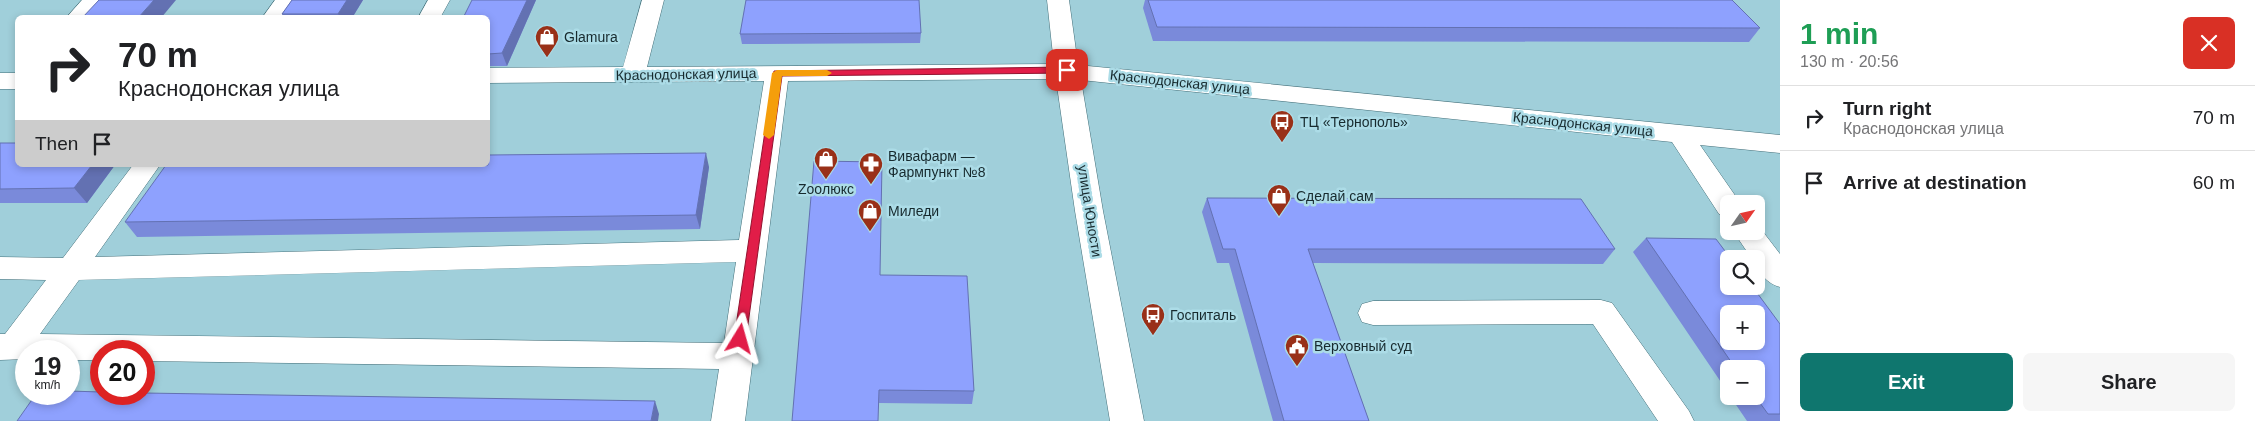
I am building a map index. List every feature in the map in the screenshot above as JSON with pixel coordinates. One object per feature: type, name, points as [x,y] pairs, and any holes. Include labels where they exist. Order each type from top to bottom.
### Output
[{"type":"street","points":[[80,15],[94,0]]},
{"type":"street","points":[[275,15],[286,0]]},
{"type":"street","points":[[432,15],[439,0]]},
{"type":"street","points":[[633,75],[653,0]]},
{"type":"street","name":"улица Юности","points":[[1058,0],[1067,70],[1108,324],[1127,421]]},
{"type":"street","name":"Краснодонская улица","points":[[490,76],[1067,70],[1780,144]]},
{"type":"street","points":[[728,421],[777,73]]},
{"type":"street","points":[[1680,134],[1721,195]]},
{"type":"street","points":[[7,346],[71,269],[146,167]]},
{"type":"street","points":[[1754,240],[1780,276]]},
{"type":"street","points":[[0,268],[71,269],[752,251]]},
{"type":"street","points":[[1373,313],[1602,312],[1677,421]]},
{"type":"street","points":[[7,346],[738,356]]},
{"type":"building","points":[[99,0],[154,0],[141,15],[85,15]]},
{"type":"building","points":[[292,0],[347,0],[338,14],[282,14]]},
{"type":"building","points":[[472,0],[527,0],[502,53],[490,54],[490,15],[464,15]]},
{"type":"building","points":[[746,0],[919,0],[921,33],[740,34]]},
{"type":"building","points":[[1148,0],[1732,0],[1760,28],[1157,27]]},
{"type":"building","points":[[0,143],[15,143],[15,167],[90,167],[74,188],[0,189]]},
{"type":"building","points":[[706,153],[696,215],[125,222],[165,167],[490,167],[490,155]]},
{"type":"building","points":[[814,161],[882,162],[880,275],[967,276],[974,391],[879,390],[878,421],[792,421]]},
{"type":"building","points":[[1207,198],[1581,199],[1615,249],[1308,249],[1369,421],[1284,421],[1235,249],[1223,249]]},
{"type":"building","points":[[1646,238],[1716,239],[1724,250],[1720,250],[1720,295],[1759,295],[1780,324],[1780,414],[1768,414],[1762,405],[1765,405],[1765,360],[1730,360],[1723,350],[1765,350],[1765,305],[1720,305],[1720,346]]},
{"type":"building","points":[[80,391],[90,392],[90,405],[155,405],[155,393],[655,401],[651,421],[17,421],[28,405],[80,405]]},
{"type":"slow traffic","points":[[769,135],[777,73],[827,73]]},
{"type":"place","name":"Glamura","points":[[547,58]]},
{"type":"place","name":"ТЦ «Тернополь»","points":[[1282,143]]},
{"type":"place","name":"Zooлюкс","points":[[826,180]]},
{"type":"place","name":"Вивафарм — Фармпункт №8","points":[[871,185]]},
{"type":"place","name":"Сделай сам","points":[[1279,217]]},
{"type":"place","name":"Миледи","points":[[870,232]]},
{"type":"place","name":"Госпиталь","points":[[1153,336]]},
{"type":"place","name":"Верховный суд","points":[[1297,367]]},
{"type":"route","points":[[740,339],[777,73],[1067,70]]}]
